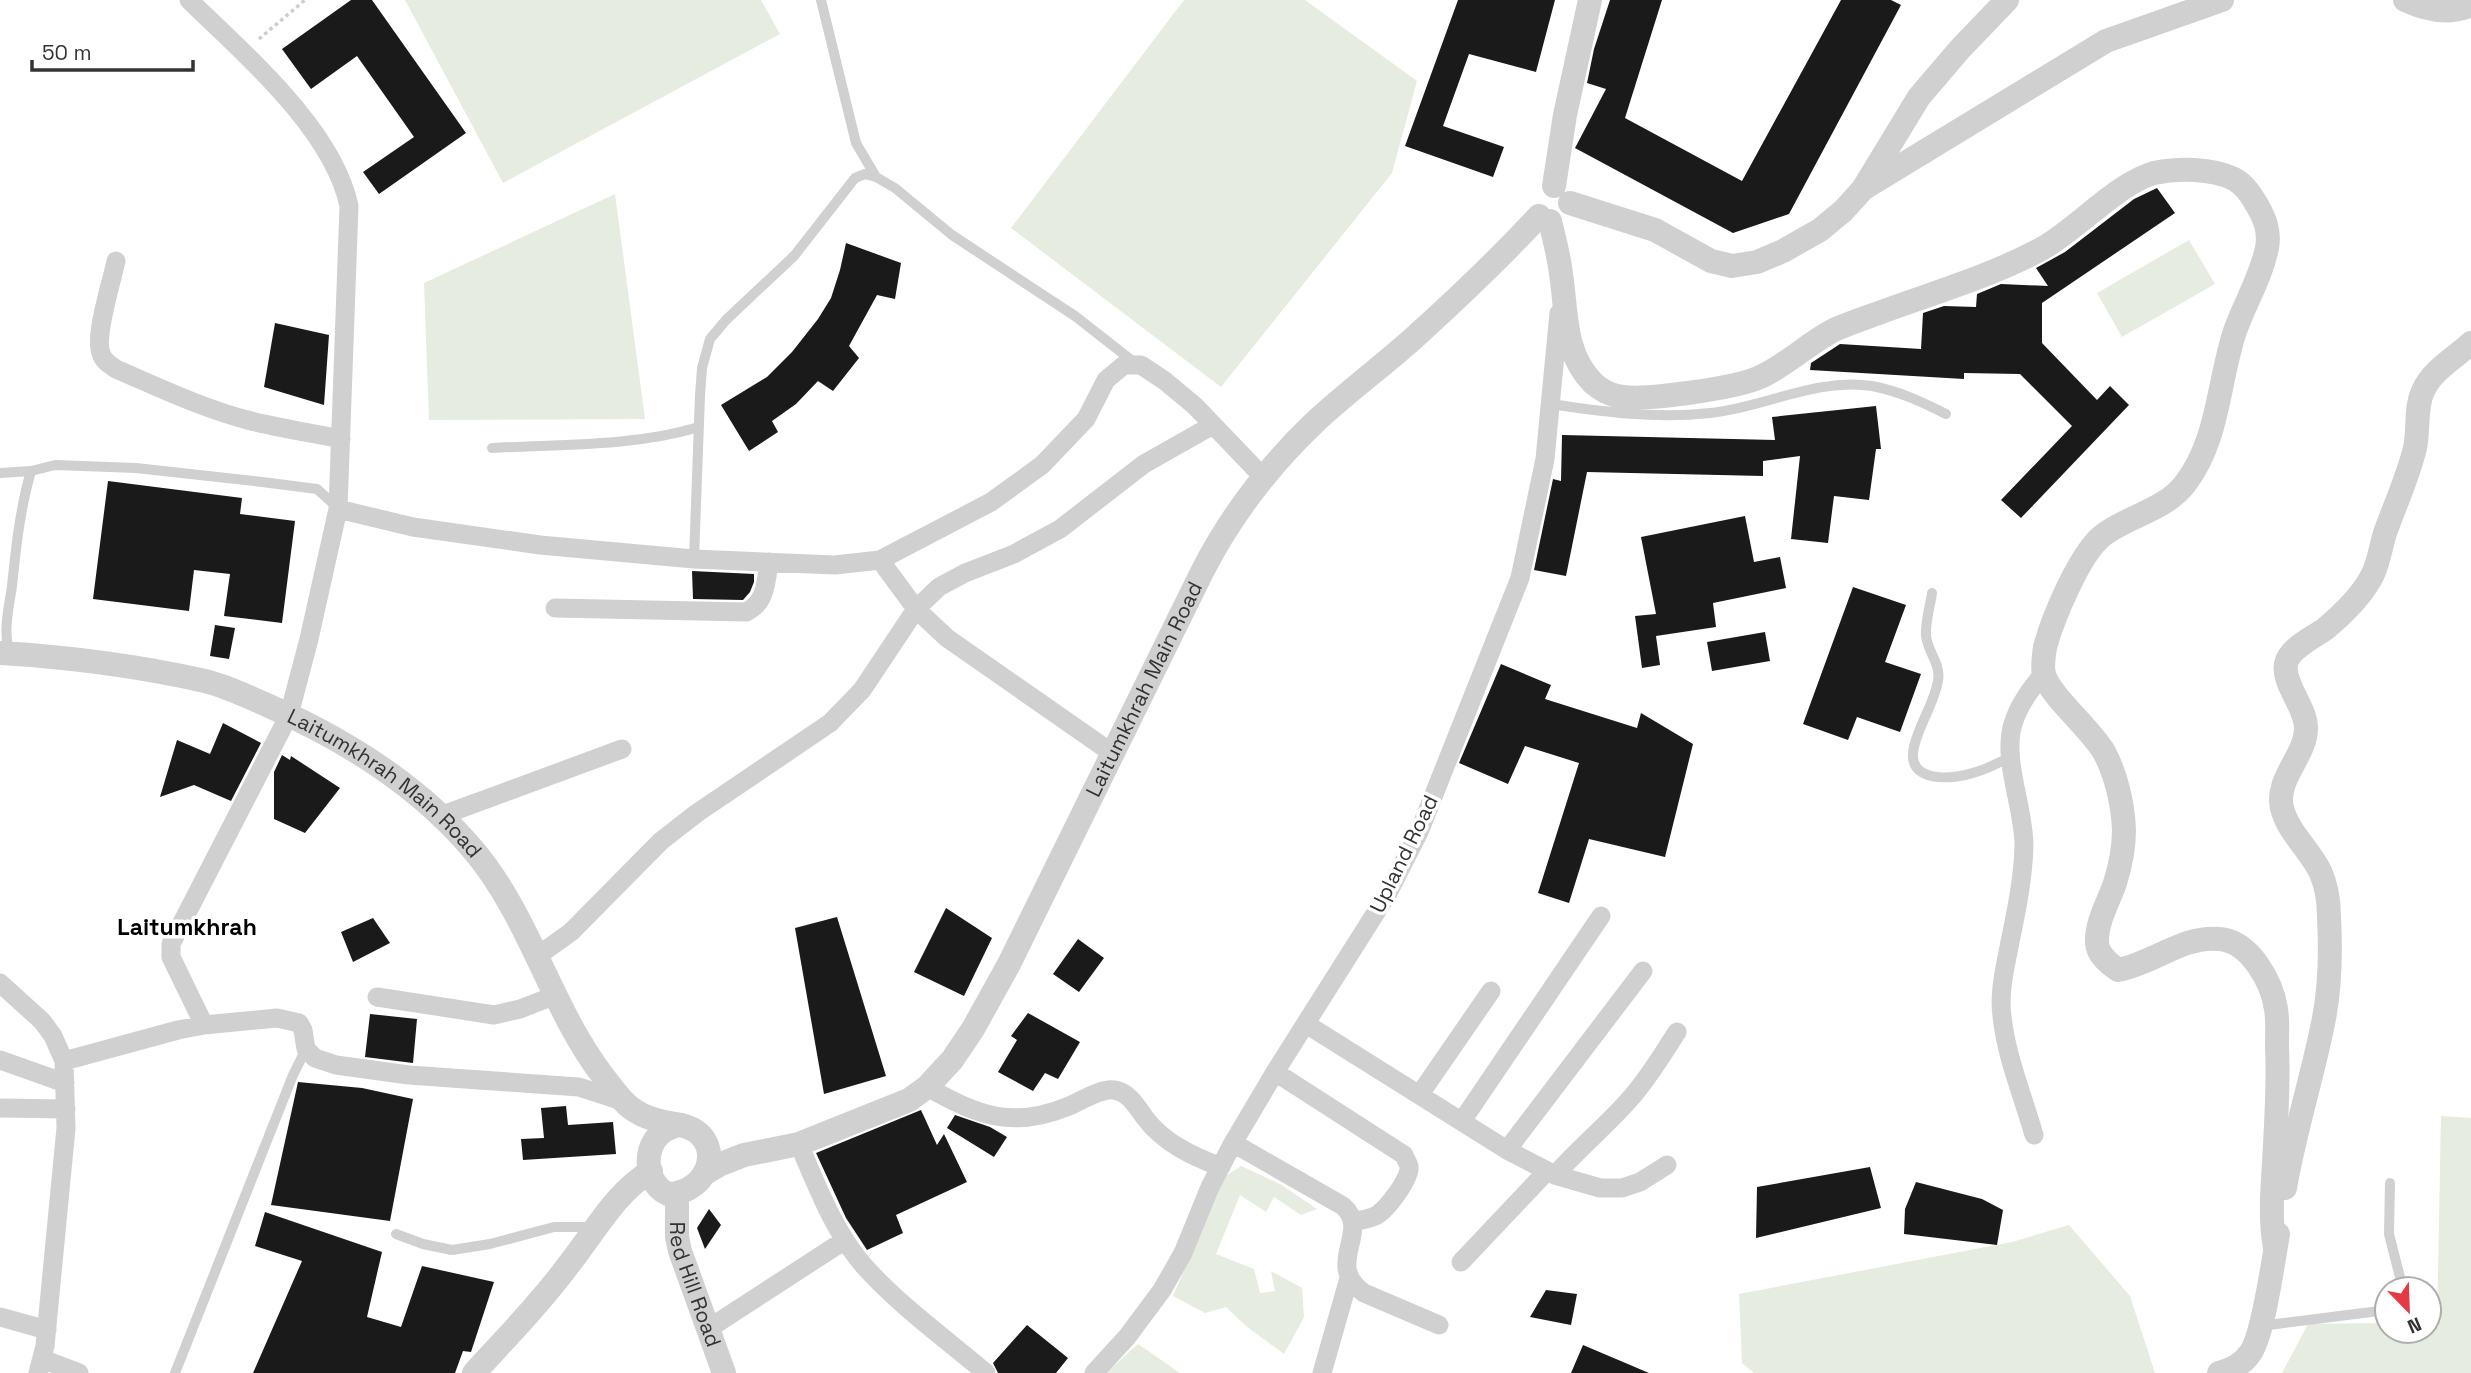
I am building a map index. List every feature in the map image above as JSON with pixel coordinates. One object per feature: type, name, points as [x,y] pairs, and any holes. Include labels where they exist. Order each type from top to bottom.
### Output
[{"type":"street","points":[[189,0],[279,89],[327,154],[345,190],[349,206],[338,509],[289,715],[171,944],[171,957],[204,1025]]},
{"type":"street","points":[[1590,0],[1565,115],[1562,194],[1655,230],[1712,261],[1732,267],[1757,262],[1783,251],[1820,230],[1843,211],[1863,189],[1920,97],[1960,49],[2007,0]]},
{"type":"street","points":[[1863,189],[2106,41],[2222,0]]},
{"type":"street","points":[[2405,0],[2426,10],[2471,5]]},
{"type":"street","points":[[1544,218],[1561,274],[1567,332],[1572,348],[1591,381],[1602,390],[1619,397],[1655,397],[1737,385],[1756,379],[1781,367],[1833,331],[1994,271],[2046,246],[2136,180],[2157,172],[2212,172],[2234,179],[2249,191],[2266,221],[2268,243],[2258,278],[2233,335],[2212,429],[2186,484],[2171,498],[2101,537],[2091,549],[2073,577],[2044,650],[2043,674],[2024,699],[2012,725],[2011,757],[2021,810],[2024,845],[2021,885],[2003,979],[2001,1014],[2034,1135]]},
{"type":"street","name":"Laitumkhrah Main Road","points":[[771,1149],[799,1144],[909,1101],[927,1087],[952,1060],[973,1029],[1009,964],[1216,544],[1237,512],[1313,424],[1416,336],[1544,218],[1556,221],[1566,214],[1562,194]]},
{"type":"street","points":[[117,261],[98,340],[101,353],[107,362],[116,369],[222,412],[251,421],[341,439]]},
{"type":"street","name":"Upland Road","points":[[1094,1373],[1127,1337],[1162,1290],[1183,1253],[1233,1143],[1387,895],[1419,832],[1520,578],[1545,459],[1561,274]]},
{"type":"street","points":[[2220,1373],[2239,1365],[2253,1350],[2260,1326],[2288,1172],[2327,999],[2329,915],[2324,881],[2288,823],[2280,798],[2305,737],[2306,727],[2297,696],[2286,674],[2286,663],[2300,646],[2345,610],[2362,592],[2373,573],[2416,447],[2423,389],[2449,360],[2471,343]]},
{"type":"street","points":[[338,509],[412,527],[540,545],[694,559],[835,565],[880,560],[991,502],[1042,465],[1086,419],[1106,380],[1124,365],[1142,365],[1165,381],[1213,425],[1264,478]]},
{"type":"street","points":[[536,957],[571,932],[661,841],[696,813],[830,723],[862,690],[916,609],[939,587],[965,573],[1014,554],[1060,529],[1144,464],[1213,425]]},
{"type":"street","points":[[880,560],[916,609],[947,638],[1112,753]]},
{"type":"street","points":[[555,608],[746,612],[760,602],[769,562]]},
{"type":"street","name":"Laitumkhrah Main Road","points":[[5,653],[116,665],[207,682],[289,715],[351,748],[407,785],[443,815],[476,853],[500,889],[589,1057],[627,1105],[650,1162]]},
{"type":"street","points":[[2043,674],[2056,694],[2101,747],[2112,768],[2120,798],[2124,832],[2116,878],[2102,917],[2097,946],[2106,962],[2118,970],[2133,967],[2193,942],[2220,938],[2239,946],[2257,965],[2270,985],[2277,1010],[2278,1070],[2272,1211],[2275,1248]]},
{"type":"street","points":[[443,815],[622,749]]},
{"type":"street","points":[[1462,1121],[1601,916]]},
{"type":"street","points":[[1507,1150],[1643,971]]},
{"type":"street","points":[[0,983],[41,1021],[64,1061],[66,1128],[47,1330],[40,1366],[79,1373]]},
{"type":"street","points":[[1420,1094],[1491,991]]},
{"type":"street","points":[[377,997],[494,1015],[520,1009],[556,995]]},
{"type":"street","points":[[64,1061],[204,1025],[267,1018],[288,1019],[299,1023],[306,1049],[315,1058],[337,1066],[408,1075],[579,1087],[660,1121],[720,1141],[771,1149]]},
{"type":"street","points":[[1306,1024],[1507,1150],[1551,1173],[1600,1188],[1622,1188],[1640,1182],[1667,1165]]},
{"type":"street","points":[[1461,1262],[1629,1100],[1650,1074],[1677,1032]]},
{"type":"street","points":[[0,1060],[65,1083]]},
{"type":"street","points":[[1275,1072],[1404,1156],[1409,1166],[1408,1174],[1384,1210],[1377,1216],[1353,1222]]},
{"type":"street","points":[[927,1087],[962,1107],[995,1117],[1017,1118],[1053,1113],[1092,1096],[1114,1090],[1125,1094],[1134,1102],[1156,1130],[1173,1144],[1221,1167]]},
{"type":"street","points":[[0,1108],[66,1109]]},
{"type":"street","points":[[474,1373],[569,1265],[622,1192],[650,1162],[656,1136],[671,1126],[689,1129],[708,1148],[708,1166],[704,1174]]},
{"type":"street","points":[[1233,1143],[1343,1206],[1350,1213],[1353,1222],[1346,1266],[1349,1278],[1322,1373]]},
{"type":"street","points":[[799,1144],[845,1240],[872,1274],[986,1373]]},
{"type":"street","points":[[650,1162],[657,1185],[662,1191],[677,1194],[688,1191],[704,1174],[721,1164],[771,1149]]},
{"type":"street","name":"Red Hill Road","points":[[677,1194],[677,1237],[680,1251],[724,1373]]},
{"type":"street","points":[[708,1329],[845,1240]]},
{"type":"street","points":[[1349,1278],[1364,1293],[1438,1325]]},
{"type":"street","points":[[0,1317],[47,1330]]},
{"type":"lane","points":[[821,0],[856,143],[876,177]]},
{"type":"lane","points":[[694,559],[702,368],[710,339],[726,320],[794,256],[855,178],[865,174],[895,188],[952,235],[1074,316],[1138,365]]},
{"type":"lane","points":[[1551,404],[1602,412],[1664,416],[1712,413],[1832,386],[1869,386],[1905,394],[1947,414]]},
{"type":"lane","points":[[492,448],[635,441],[665,437],[699,427]]},
{"type":"lane","points":[[0,473],[31,471],[55,465],[136,468],[317,489],[338,509]]},
{"type":"lane","points":[[5,653],[24,495],[31,471]]},
{"type":"lane","points":[[1932,593],[1926,637],[1939,671],[1937,685],[1914,743],[1914,767],[1923,774],[1950,777],[1975,773],[2011,757]]},
{"type":"lane","points":[[175,1373],[282,1101],[306,1049]]},
{"type":"lane","points":[[2390,1183],[2389,1234],[2399,1275]]},
{"type":"lane","points":[[396,1234],[423,1244],[452,1250],[490,1244],[554,1227],[596,1227]]},
{"type":"lane","points":[[2260,1326],[2373,1312]]},
{"type":"path","points":[[243,53],[305,0]]},
{"type":"shaded area","points":[[405,0],[761,0],[780,34],[503,183]]},
{"type":"shaded area","points":[[1184,0],[1305,0],[1417,81],[1392,173],[1221,387],[1011,228]]},
{"type":"shaded area","points":[[615,194],[645,419],[429,420],[424,283]]},
{"type":"shaded area","points":[[2189,240],[2215,284],[2122,337],[2097,293]]},
{"type":"shaded area","points":[[2441,1116],[2471,1118],[2471,1373],[2282,1373],[2308,1324],[2373,1323],[2373,1345],[2443,1345],[2443,1275],[2438,1275]]},
{"type":"shaded area","points":[[1241,1166],[1280,1184],[1317,1209],[1301,1215],[1274,1197],[1266,1212],[1240,1195],[1216,1254],[1254,1269],[1260,1293],[1275,1291],[1271,1271],[1302,1288],[1304,1317],[1284,1354],[1246,1326],[1226,1307],[1205,1313],[1173,1296],[1224,1177]]},
{"type":"shaded area","points":[[2069,1225],[2130,1296],[2155,1373],[1754,1373],[1742,1363],[1739,1294],[2012,1242]]},
{"type":"shaded area","points":[[1138,1344],[1180,1373],[1106,1373]]},
{"type":"building","points":[[351,0],[372,0],[466,133],[379,194],[363,172],[414,137],[357,56],[311,89],[282,49]]},
{"type":"building","points":[[1458,0],[1555,0],[1536,72],[1469,54],[1443,126],[1504,147],[1493,177],[1405,146]]},
{"type":"building","points":[[1610,0],[1662,0],[1625,118],[1742,181],[1841,0],[1891,0],[1901,5],[1789,214],[1733,233],[1575,148],[1606,89],[1587,83],[1594,49]]},
{"type":"building","points":[[2157,188],[2175,213],[2042,303],[2042,343],[2097,400],[2110,386],[2129,405],[2021,518],[2001,500],[2072,426],[2020,374],[1964,373],[1964,379],[1810,370],[1811,363],[1840,344],[1921,349],[1923,313],[1944,306],[1976,307],[1977,294],[2001,284],[2048,286],[2036,268],[2065,252],[2134,199]]},
{"type":"building","points":[[846,243],[901,263],[895,299],[877,295],[849,346],[859,358],[833,391],[818,381],[796,404],[772,421],[778,432],[749,451],[721,405],[767,377],[792,352],[818,319],[831,298]]},
{"type":"building","points":[[275,323],[329,335],[324,405],[264,387]]},
{"type":"building","points":[[1876,406],[1881,449],[1876,449],[1869,500],[1834,496],[1828,543],[1791,539],[1800,456],[1763,461],[1763,476],[1587,472],[1566,576],[1534,570],[1553,479],[1561,481],[1562,435],[1775,440],[1772,417]]},
{"type":"building","points":[[108,481],[242,498],[240,514],[295,521],[282,623],[224,616],[230,574],[194,570],[189,611],[93,599]]},
{"type":"building","points":[[1745,516],[1754,562],[1780,557],[1786,588],[1713,603],[1716,627],[1656,636],[1660,665],[1642,668],[1635,616],[1656,614],[1641,537]]},
{"type":"building","points":[[692,571],[754,574],[754,582],[743,600],[693,599]]},
{"type":"building","points":[[1853,587],[1906,605],[1885,662],[1921,674],[1900,732],[1857,717],[1848,740],[1803,724]]},
{"type":"building","points":[[215,625],[235,628],[229,659],[210,656]]},
{"type":"building","points":[[1765,632],[1770,661],[1712,671],[1707,642]]},
{"type":"building","points":[[1501,664],[1551,685],[1545,699],[1637,728],[1641,713],[1693,744],[1665,857],[1589,839],[1569,903],[1538,893],[1579,763],[1525,746],[1508,784],[1459,763]]},
{"type":"building","points":[[223,723],[261,743],[231,801],[194,785],[160,797],[177,740],[210,754]]},
{"type":"building","points":[[282,755],[290,760],[291,756],[340,788],[305,833],[274,819],[274,772]]},
{"type":"building","points":[[946,908],[992,938],[964,996],[914,972]]},
{"type":"building","points":[[837,917],[886,1076],[824,1094],[795,928]]},
{"type":"building","points":[[373,918],[390,943],[353,962],[341,932]]},
{"type":"building","points":[[1078,939],[1104,958],[1079,992],[1053,974]]},
{"type":"building","points":[[1028,1013],[1080,1042],[1058,1079],[1045,1073],[1033,1091],[998,1072],[1017,1040],[1011,1036]]},
{"type":"building","points":[[370,1014],[417,1019],[413,1063],[365,1057]]},
{"type":"building","points":[[298,1082],[362,1088],[413,1099],[390,1221],[271,1205]]},
{"type":"building","points":[[566,1106],[568,1125],[613,1122],[616,1154],[523,1160],[521,1139],[544,1138],[541,1108]]},
{"type":"building","points":[[921,1110],[937,1145],[944,1134],[967,1182],[896,1215],[903,1233],[867,1250],[846,1218],[816,1153]]},
{"type":"building","points":[[955,1115],[990,1127],[1007,1137],[994,1157],[947,1128]]},
{"type":"building","points":[[1870,1167],[1881,1208],[1756,1238],[1757,1187]]},
{"type":"building","points":[[1916,1182],[1982,1199],[2003,1210],[1997,1245],[1904,1234],[1905,1209]]},
{"type":"building","points":[[709,1209],[721,1225],[705,1249],[697,1228]]},
{"type":"building","points":[[265,1212],[382,1252],[367,1317],[401,1327],[422,1266],[494,1282],[471,1352],[463,1351],[455,1373],[253,1373],[302,1261],[255,1246]]},
{"type":"building","points":[[1546,1290],[1577,1294],[1571,1325],[1530,1317]]},
{"type":"building","points":[[1027,1325],[1068,1358],[1056,1373],[998,1373],[993,1363]]},
{"type":"building","points":[[1583,1345],[1649,1373],[1571,1373]]},
{"type":"district","name":"Laitumkhrah","points":[[187,927]]}]
